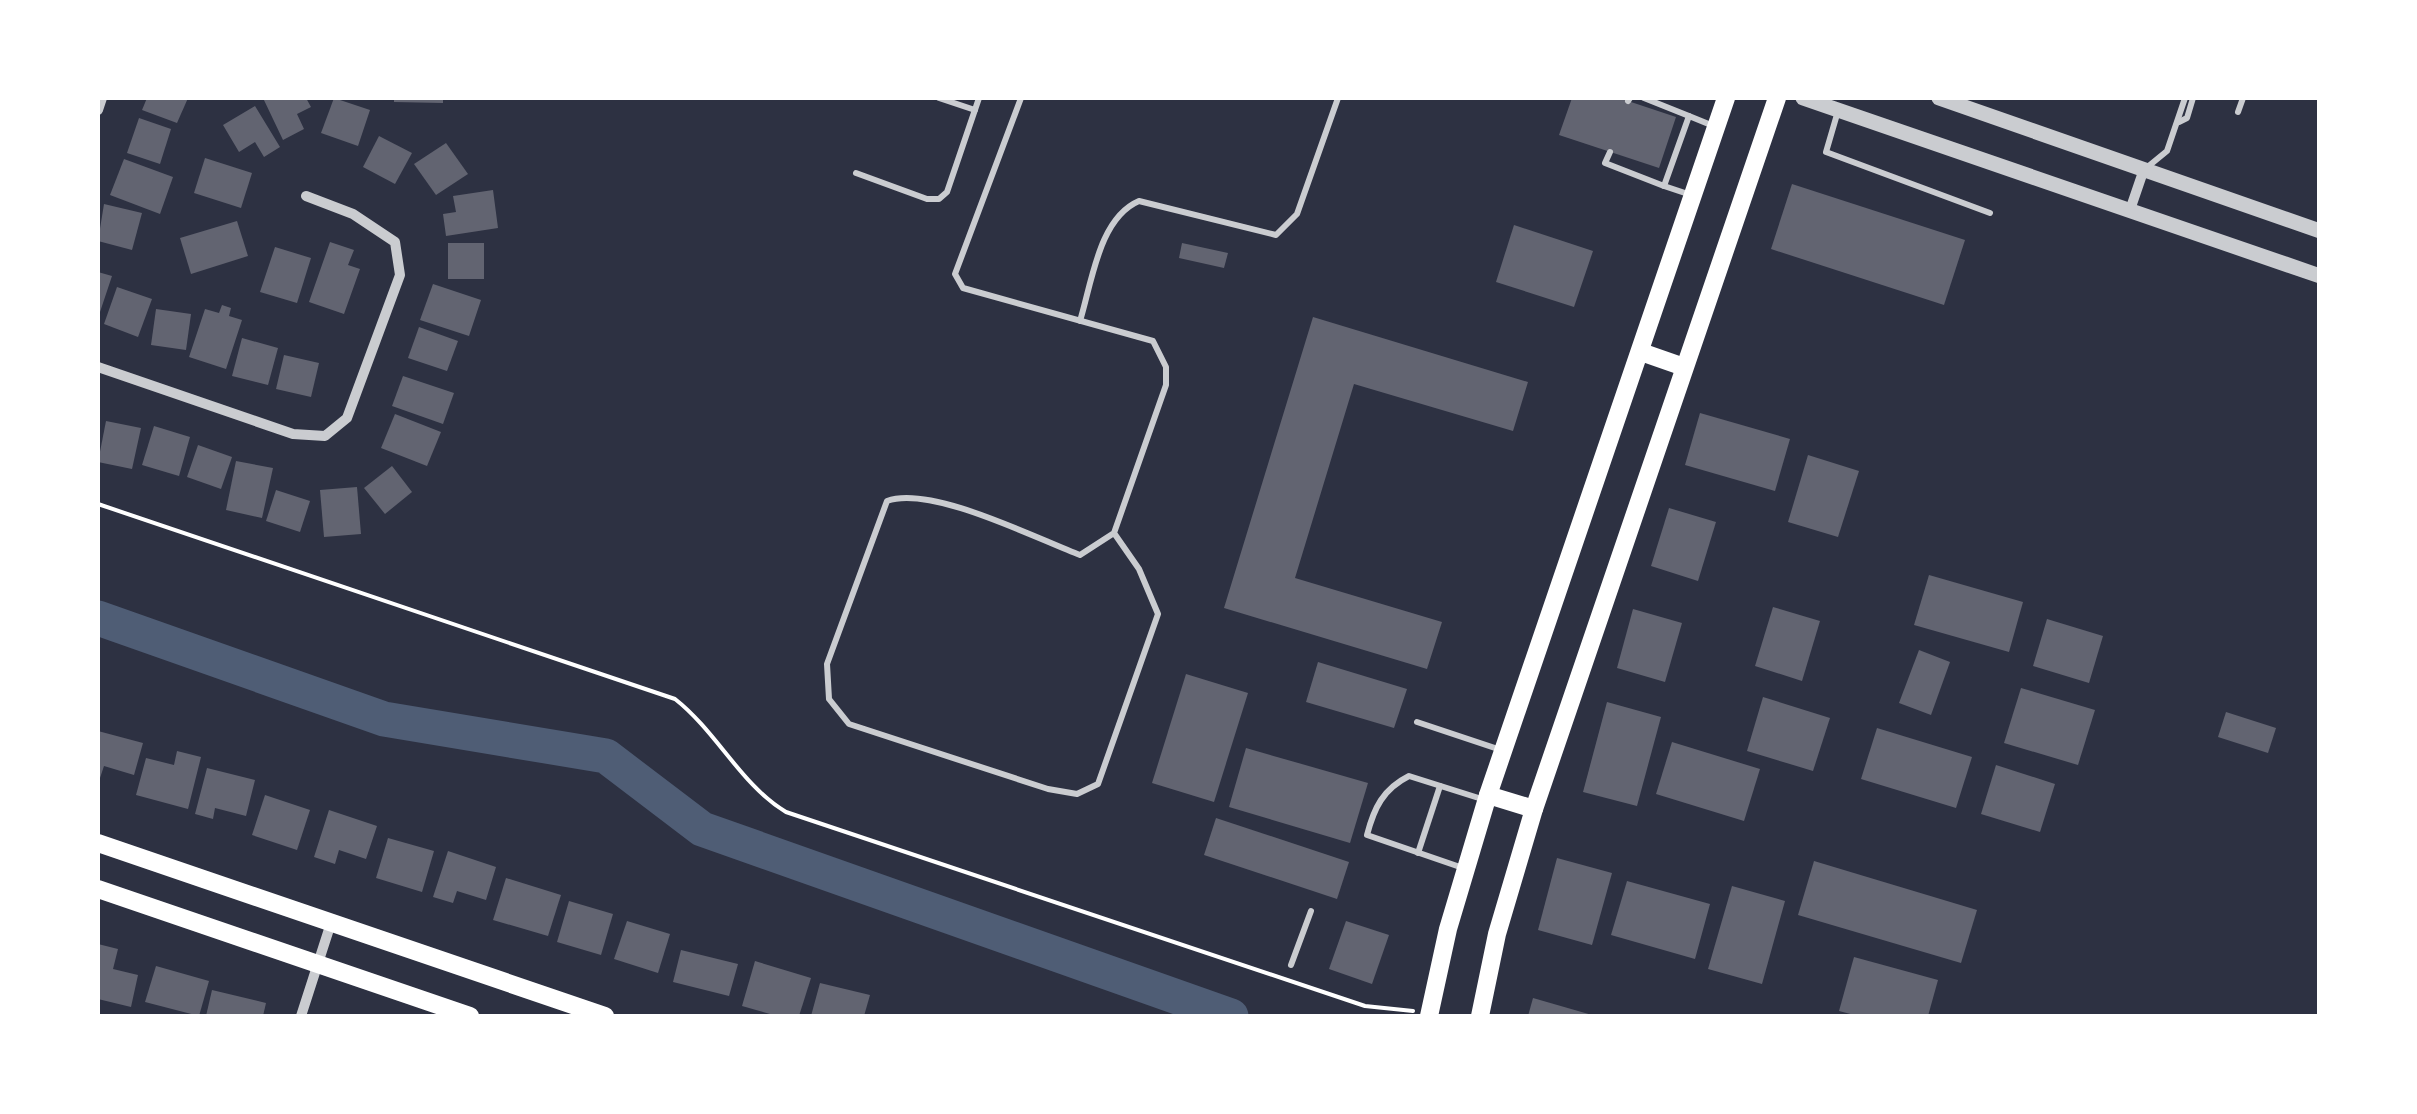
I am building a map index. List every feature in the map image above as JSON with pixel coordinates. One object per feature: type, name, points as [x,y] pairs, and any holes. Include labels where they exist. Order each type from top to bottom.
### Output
[{"type":"main road","points":[[1430,1015],[1465,868],[1487,798],[1726,98]]},
{"type":"main road","points":[[1480,1016],[1496,934],[1534,809],[1777,98]]},
{"type":"main road","points":[[1641,352],[1684,367]]},
{"type":"main road","points":[[1487,798],[1534,809]]},
{"type":"main road","points":[[98,842],[605,1016]]},
{"type":"main road","points":[[98,889],[470,1016]]},
{"type":"street","points":[[98,110],[102,98]]},
{"type":"street","points":[[1803,98],[2320,276]]},
{"type":"street","points":[[1939,98],[2320,231]]},
{"type":"street","points":[[2130,210],[2144,169]]},
{"type":"street","points":[[98,366],[293,434],[325,436],[347,418],[400,275],[394,242],[353,214],[306,196]]},
{"type":"street","points":[[301,1016],[331,923]]},
{"type":"lane","points":[[938,98],[975,110]]},
{"type":"lane","points":[[856,173],[927,200],[939,199],[947,192],[979,98]]},
{"type":"lane","points":[[1021,98],[955,274],[963,288],[1153,341],[1166,367],[1166,385],[1114,534],[1080,555],[932,500],[901,496],[887,501],[827,664],[829,700],[848,724],[1048,789],[1077,794],[1098,784],[1158,614],[1139,569],[1114,534]]},
{"type":"lane","points":[[1080,320],[1111,224],[1126,207],[1140,201],[1276,235],[1297,214],[1338,98]]},
{"type":"lane","points":[[1644,98],[1661,101],[1716,127]]},
{"type":"lane","points":[[2144,169],[2167,150],[2185,98]]},
{"type":"lane","points":[[2179,122],[2187,118],[2193,98]]},
{"type":"lane","points":[[2238,112],[2243,98]]},
{"type":"lane","points":[[1838,110],[1826,152],[1990,212]]},
{"type":"lane","points":[[1664,186],[1689,116]]},
{"type":"lane","points":[[1667,146],[1677,149]]},
{"type":"lane","points":[[1610,152],[1605,163],[1692,196]]},
{"type":"lane","points":[[1417,722],[1503,751]]},
{"type":"lane","points":[[1465,868],[1367,835],[1375,807],[1392,784],[1409,776],[1487,798]]},
{"type":"lane","points":[[1418,852],[1440,786]]},
{"type":"lane","points":[[1291,965],[1311,911]]},
{"type":"path","points":[[98,504],[675,699],[706,726],[758,790],[786,812],[1365,1006],[1430,1015]]},
{"type":"building","points":[[147,98],[188,98],[177,123],[142,110]]},
{"type":"building","points":[[263,98],[306,98],[311,107],[297,114],[304,129],[283,140]]},
{"type":"building","points":[[334,98],[370,110],[358,146],[321,133]]},
{"type":"building","points":[[394,98],[443,98],[443,103],[394,102]]},
{"type":"building","points":[[1572,98],[1619,98],[1676,117],[1659,168],[1559,135]]},
{"type":"building","points":[[255,106],[280,147],[264,157],[255,142],[239,152],[223,125]]},
{"type":"building","points":[[139,118],[171,129],[160,164],[127,153]]},
{"type":"building","points":[[379,136],[412,153],[395,184],[363,167]]},
{"type":"building","points":[[446,143],[468,174],[436,195],[414,164]]},
{"type":"building","points":[[205,158],[252,173],[241,208],[194,193]]},
{"type":"building","points":[[124,159],[173,177],[160,214],[110,195]]},
{"type":"building","points":[[1792,184],[1965,240],[1944,305],[1771,249]]},
{"type":"building","points":[[493,190],[498,228],[446,236],[443,214],[456,212],[453,196]]},
{"type":"building","points":[[104,204],[142,213],[132,250],[98,241]]},
{"type":"building","points":[[237,221],[248,256],[191,274],[180,238]]},
{"type":"building","points":[[1514,225],[1593,251],[1574,307],[1496,282]]},
{"type":"building","points":[[330,242],[354,250],[348,265],[360,269],[344,314],[309,302]]},
{"type":"building","points":[[448,243],[484,243],[484,279],[448,279]]},
{"type":"building","points":[[1182,243],[1228,253],[1224,268],[1179,258]]},
{"type":"building","points":[[275,247],[311,258],[297,303],[260,292]]},
{"type":"building","points":[[98,272],[112,276],[98,318]]},
{"type":"building","points":[[433,284],[481,300],[469,336],[420,320]]},
{"type":"building","points":[[117,287],[152,299],[138,337],[104,324]]},
{"type":"building","points":[[222,305],[231,308],[229,316],[242,320],[226,369],[189,357],[205,309],[219,313]]},
{"type":"building","points":[[156,309],[191,314],[186,350],[151,345]]},
{"type":"building","points":[[1313,317],[1528,382],[1513,431],[1354,384],[1295,578],[1442,622],[1427,669],[1224,608]]},
{"type":"building","points":[[419,327],[458,341],[447,371],[408,358]]},
{"type":"building","points":[[242,338],[278,348],[268,385],[232,376]]},
{"type":"building","points":[[284,355],[319,363],[311,397],[276,389]]},
{"type":"building","points":[[403,376],[454,393],[443,424],[392,406]]},
{"type":"building","points":[[1700,413],[1790,439],[1775,491],[1685,465]]},
{"type":"building","points":[[395,414],[441,432],[427,466],[381,448]]},
{"type":"building","points":[[106,421],[141,428],[132,469],[98,462]]},
{"type":"building","points":[[154,426],[190,437],[179,476],[142,465]]},
{"type":"building","points":[[198,445],[232,457],[221,489],[187,477]]},
{"type":"building","points":[[1808,455],[1859,471],[1838,537],[1788,522]]},
{"type":"building","points":[[236,461],[273,468],[262,518],[226,510]]},
{"type":"building","points":[[392,466],[412,492],[385,514],[364,488]]},
{"type":"building","points":[[357,487],[361,534],[324,537],[320,490]]},
{"type":"building","points":[[276,490],[310,501],[300,532],[266,521]]},
{"type":"building","points":[[1669,508],[1716,522],[1698,581],[1651,566]]},
{"type":"building","points":[[1929,575],[2023,602],[2009,652],[1914,625]]},
{"type":"building","points":[[1773,607],[1820,621],[1802,681],[1755,666]]},
{"type":"building","points":[[1633,609],[1682,623],[1665,682],[1617,668]]},
{"type":"building","points":[[2047,619],[2103,636],[2089,683],[2033,666]]},
{"type":"building","points":[[1919,650],[1950,662],[1931,715],[1899,703]]},
{"type":"building","points":[[1318,662],[1407,689],[1394,728],[1306,702]]},
{"type":"building","points":[[1186,674],[1248,693],[1214,802],[1152,783]]},
{"type":"building","points":[[2021,688],[2095,710],[2078,765],[2004,743]]},
{"type":"building","points":[[1763,697],[1830,718],[1813,771],[1747,751]]},
{"type":"building","points":[[1607,702],[1661,717],[1637,806],[1583,792]]},
{"type":"building","points":[[2226,712],[2276,728],[2268,753],[2218,737]]},
{"type":"building","points":[[1877,728],[1972,757],[1956,808],[1861,779]]},
{"type":"building","points":[[98,731],[143,743],[134,775],[104,766],[98,784]]},
{"type":"building","points":[[1672,742],[1760,769],[1744,821],[1656,794]]},
{"type":"building","points":[[1246,748],[1368,783],[1350,843],[1229,807]]},
{"type":"building","points":[[177,751],[201,757],[188,809],[136,795],[146,758],[174,765]]},
{"type":"building","points":[[1996,765],[2055,784],[2040,832],[1981,814]]},
{"type":"building","points":[[207,768],[255,780],[246,816],[215,808],[213,819],[195,814]]},
{"type":"building","points":[[265,795],[310,810],[297,850],[252,835]]},
{"type":"building","points":[[329,810],[377,826],[366,859],[339,850],[335,864],[314,857]]},
{"type":"building","points":[[1216,818],[1349,862],[1337,899],[1204,855]]},
{"type":"building","points":[[388,838],[434,851],[422,892],[376,878]]},
{"type":"building","points":[[448,851],[496,867],[486,900],[457,891],[453,903],[433,897]]},
{"type":"building","points":[[1557,858],[1612,873],[1592,945],[1538,930]]},
{"type":"building","points":[[1814,861],[1977,910],[1961,963],[1798,915]]},
{"type":"building","points":[[506,878],[561,895],[548,936],[493,920]]},
{"type":"building","points":[[1627,881],[1710,904],[1695,959],[1611,935]]},
{"type":"building","points":[[1732,886],[1785,901],[1762,984],[1708,969]]},
{"type":"building","points":[[569,901],[613,914],[601,955],[557,942]]},
{"type":"building","points":[[627,921],[670,934],[658,973],[614,959]]},
{"type":"building","points":[[1346,921],[1389,935],[1372,984],[1329,969]]},
{"type":"building","points":[[98,944],[118,949],[113,969],[138,975],[131,1007],[98,999]]},
{"type":"building","points":[[681,950],[738,964],[729,996],[673,982]]},
{"type":"building","points":[[1854,957],[1938,980],[1928,1016],[1858,1016],[1839,1011]]},
{"type":"building","points":[[755,961],[811,978],[799,1016],[777,1016],[742,1006]]},
{"type":"building","points":[[156,966],[209,981],[199,1016],[145,1002]]},
{"type":"building","points":[[820,983],[870,995],[864,1016],[811,1016]]},
{"type":"building","points":[[212,990],[266,1003],[263,1016],[206,1016]]},
{"type":"building","points":[[1533,998],[1592,1015],[1592,1016],[1528,1016]]},
{"type":"waterway","points":[[98,618],[384,719],[606,756],[702,829],[1231,1016]]}]
